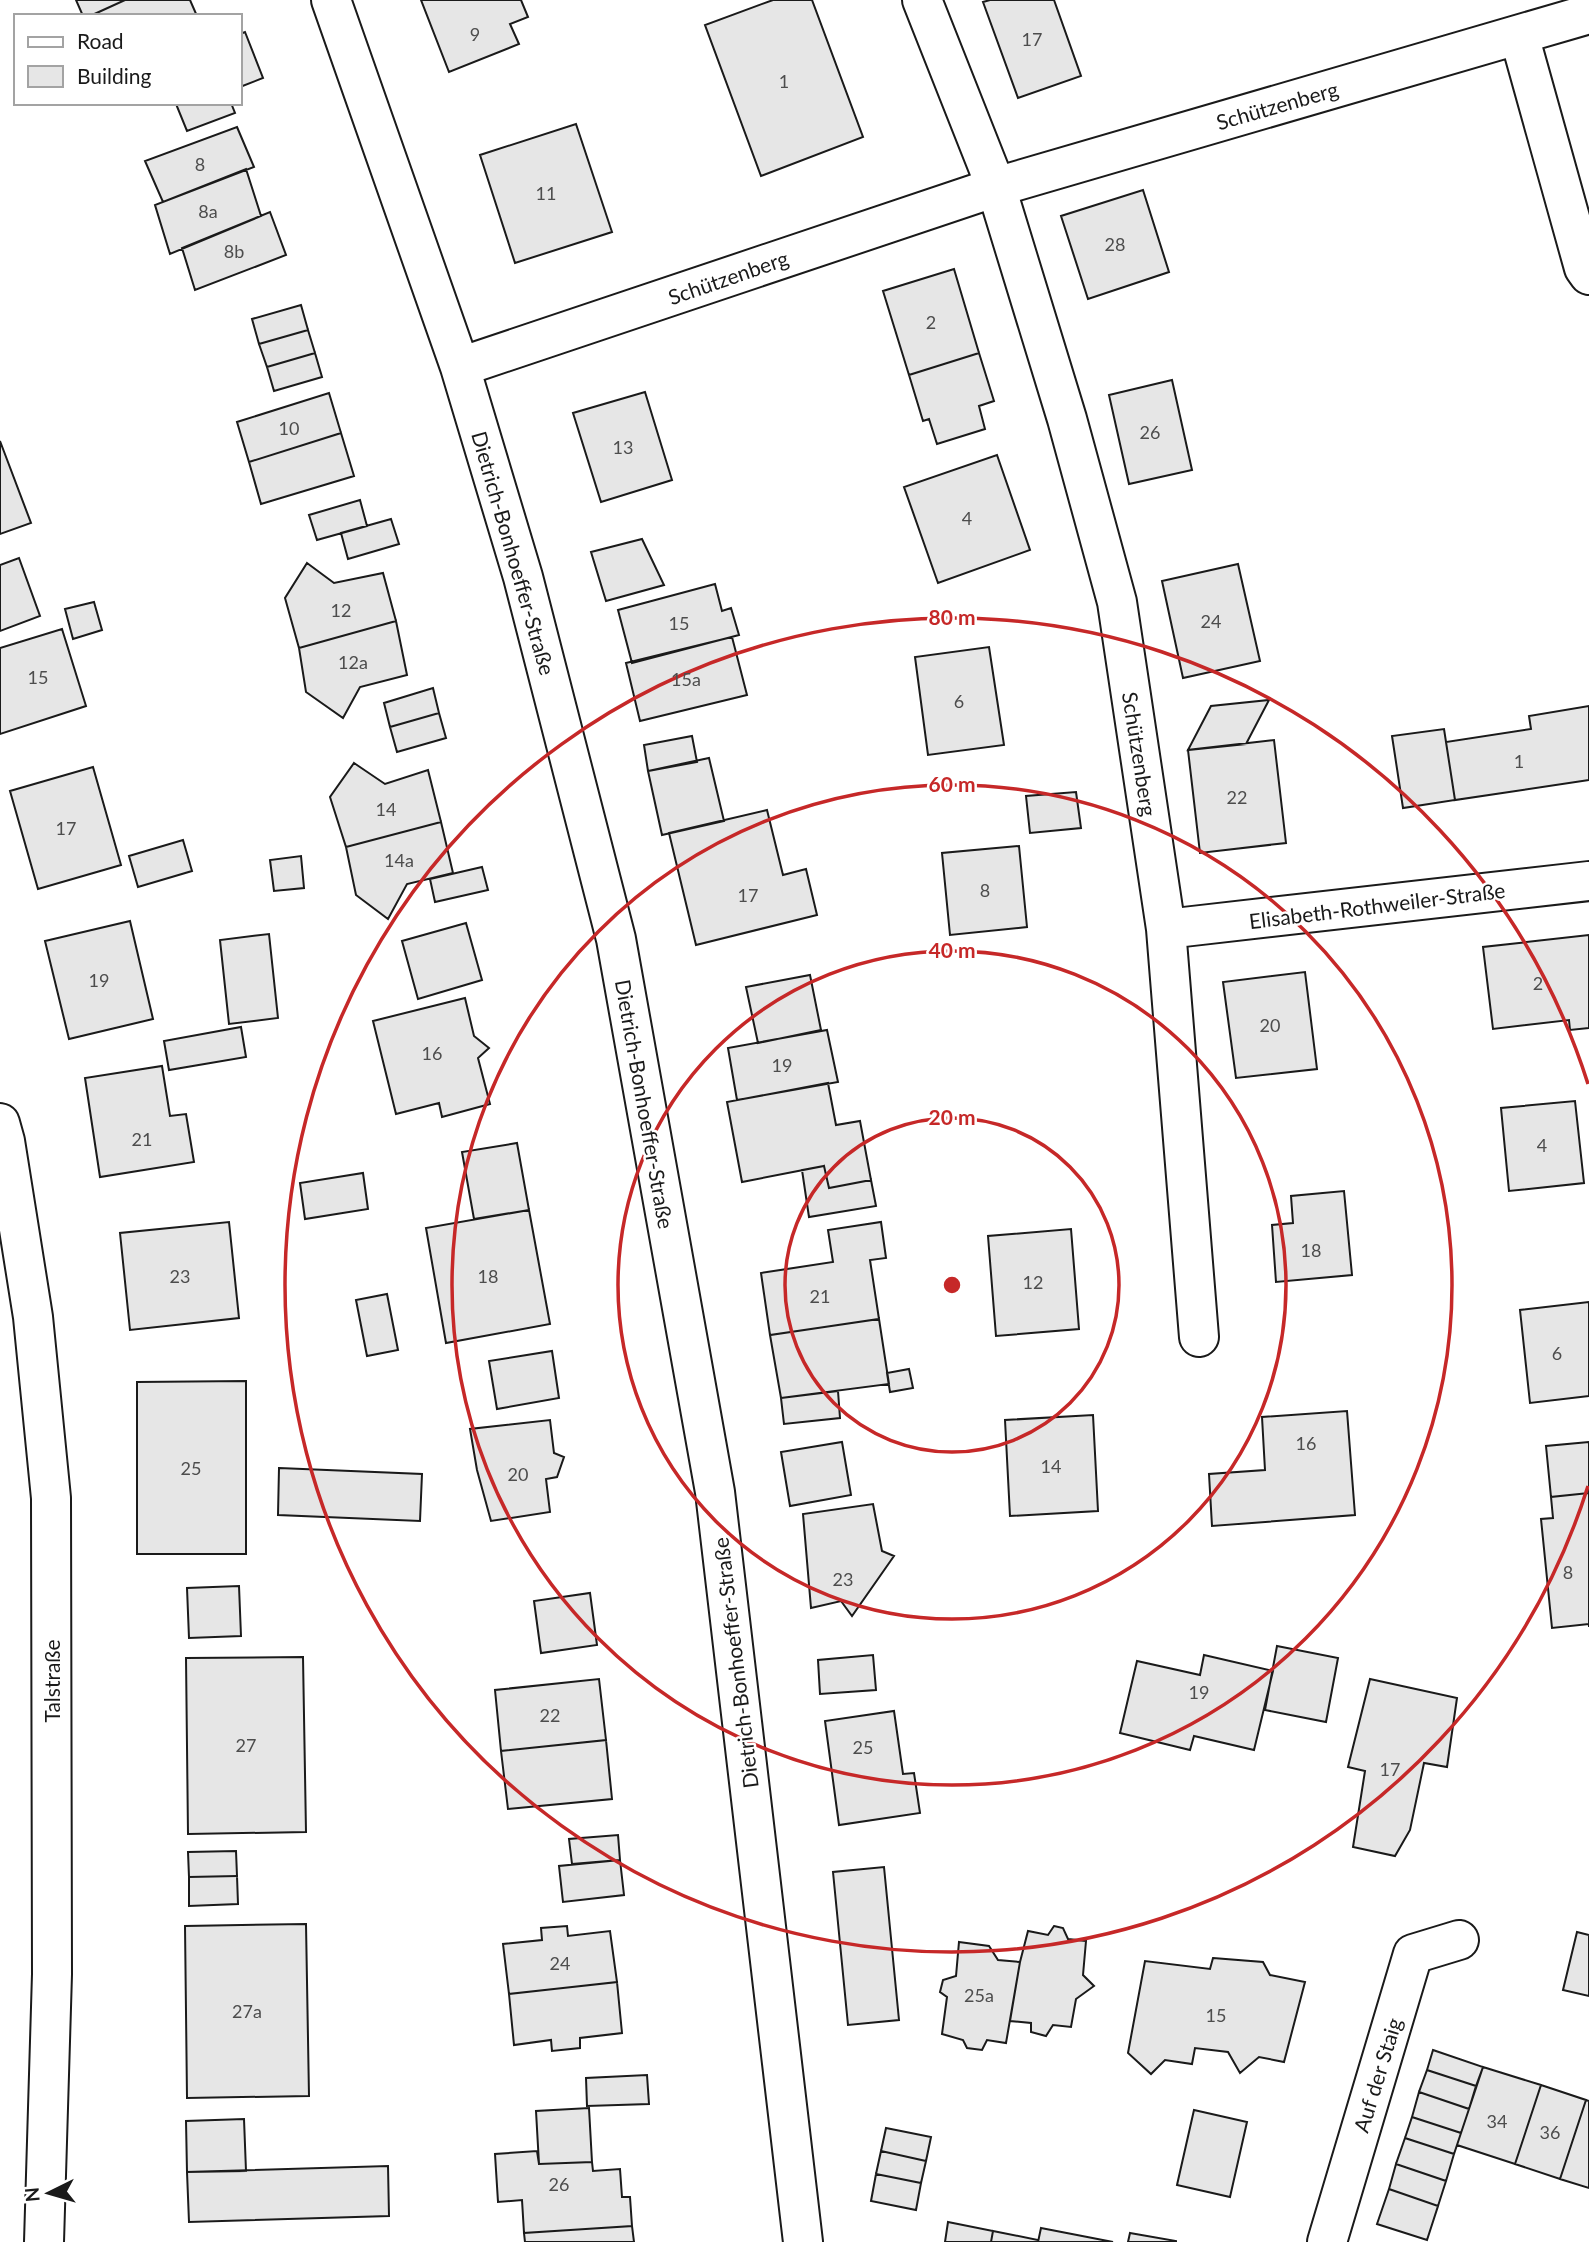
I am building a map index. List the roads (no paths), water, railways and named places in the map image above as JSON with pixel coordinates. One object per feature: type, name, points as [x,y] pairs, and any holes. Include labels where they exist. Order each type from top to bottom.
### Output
[{"type":"street","name":"Dietrich-Bonhoeffer-Straße","points":[[331,0],[460,367],[523,577],[616,939],[715,1492],[803,2242]]},
{"type":"street","name":"Schützenberg","points":[[922,0],[996,187],[1067,419],[1117,602],[1166,929],[1199,1337]]},
{"type":"street","name":"Schützenberg","points":[[460,367],[996,187],[1589,14]]},
{"type":"street","points":[[1518,35],[1584,268],[1589,275]]},
{"type":"street","name":"Elisabeth-Rothweiler-Straße","points":[[1166,929],[1589,881]]},
{"type":"street","name":"Talstraße","points":[[0,1123],[33,1317],[51,1498],[52,1974],[44,2242]]},
{"type":"street","name":"Auf der Staig","points":[[1327,2242],[1413,1954],[1459,1940]]}]
